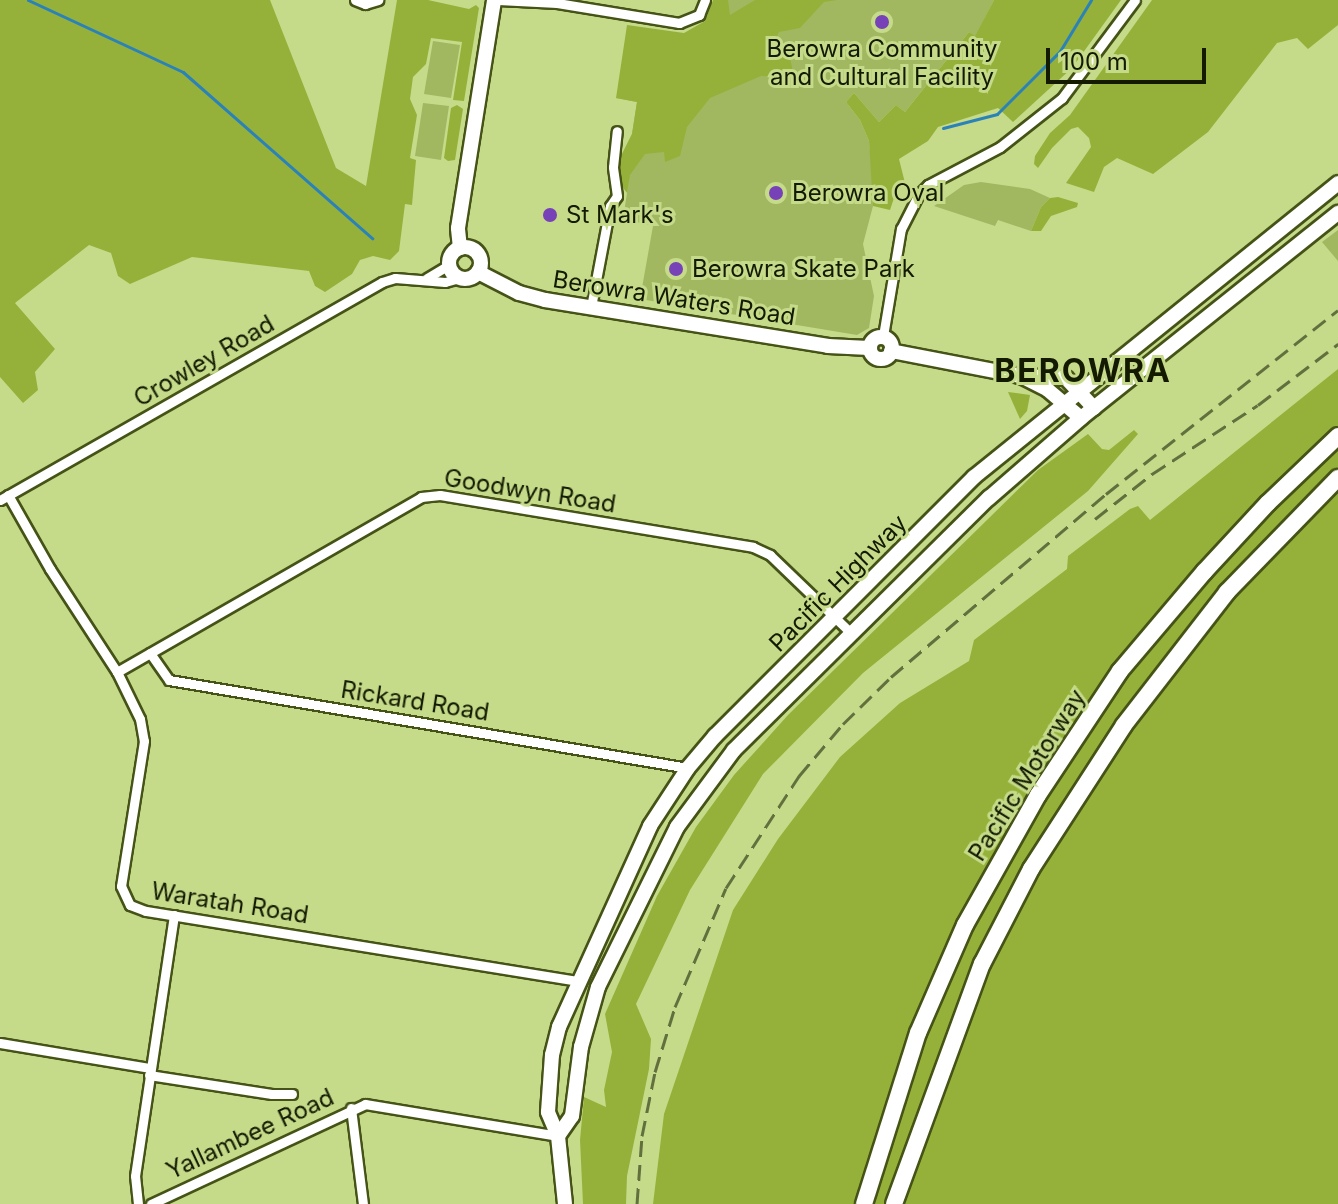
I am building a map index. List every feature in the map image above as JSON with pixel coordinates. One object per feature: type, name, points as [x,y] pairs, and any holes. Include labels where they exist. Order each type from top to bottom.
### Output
[{"type":"highway","name":"Pacific Motorway","points":[[864,1204],[918,1033],[965,925],[1038,795],[1120,671],[1204,572],[1268,503],[1338,436]]},
{"type":"highway","points":[[894,1204],[982,964],[1031,869],[1124,725],[1227,592],[1338,478]]},
{"type":"main road","points":[[460,248],[458,228],[496,0]]},
{"type":"main road","name":"Pacific Highway","points":[[565,1204],[558,1136],[548,1112],[552,1055],[559,1027],[650,826],[688,768],[974,477],[1338,183]]},
{"type":"main road","name":"Pacific Highway","points":[[558,1136],[572,1116],[581,1047],[595,995],[677,827],[734,750],[989,498],[1081,418],[1338,213]]},
{"type":"main road","points":[[460,248],[470,248],[481,263],[478,272],[468,279],[459,278],[449,265],[451,254],[460,248]]},
{"type":"main road","name":"Berowra Waters Road","points":[[478,272],[519,293],[591,307],[828,346],[869,348]]},
{"type":"main road","points":[[891,351],[889,340],[883,336],[873,339],[869,348],[874,357],[881,359],[891,351],[1020,376],[1066,378],[1094,408]]},
{"type":"main road","points":[[1020,376],[1064,403],[1081,418]]},
{"type":"street","points":[[355,0],[365,4],[378,0]]},
{"type":"street","points":[[496,0],[597,4],[687,22],[699,15],[705,0]]},
{"type":"street","points":[[883,336],[901,229],[911,205],[928,185],[1000,147],[1062,98],[1135,0]]},
{"type":"street","points":[[591,307],[610,206],[617,196],[613,167],[617,131]]},
{"type":"street","name":"Crowley Road","points":[[423,279],[449,265]]},
{"type":"street","name":"Crowley Road","points":[[4,498],[382,282],[395,278],[445,282],[459,278]]},
{"type":"street","name":"Goodwyn Road","points":[[117,672],[421,497],[440,495],[753,547],[770,555],[852,634]]},
{"type":"street","name":"Waratah Road","points":[[4,498],[117,672],[140,719],[144,741],[121,878],[122,893],[137,908],[580,981]]},
{"type":"street","name":"Rickard Road","points":[[150,653],[169,680],[688,768]]},
{"type":"street","points":[[138,1204],[135,1176],[174,915]]},
{"type":"street","points":[[0,1043],[272,1094],[292,1094]]},
{"type":"street","name":"Yallambee Road","points":[[151,1204],[351,1108],[385,1106],[558,1136]]},
{"type":"street","points":[[351,1108],[363,1204]]},
{"type":"green space","points":[[0,0],[270,0],[336,168],[366,186],[397,0],[428,0],[469,9],[476,5],[479,8],[464,101],[453,100],[462,42],[431,38],[426,64],[413,77],[410,99],[417,115],[410,158],[416,160],[412,205],[405,204],[399,251],[390,260],[373,256],[360,260],[352,274],[325,292],[315,286],[309,271],[192,257],[130,284],[118,276],[111,253],[89,245],[15,303],[55,349],[35,372],[38,390],[23,403],[0,377]]},
{"type":"green space","points":[[713,0],[728,0],[730,15],[755,0],[837,0],[824,2],[800,28],[779,32],[773,45],[789,53],[794,77],[761,76],[710,98],[687,127],[680,156],[665,162],[664,152],[645,154],[630,175],[627,192],[618,182],[616,166],[632,134],[637,102],[616,98],[627,25],[684,33],[705,21]]},
{"type":"green space","points":[[717,0],[994,0],[975,37],[969,32],[905,112],[896,105],[879,122],[854,93],[846,102],[860,120],[869,141],[872,171],[873,206],[863,244],[874,296],[869,328],[857,335],[640,299],[653,226],[623,219],[627,193],[618,182],[616,166],[632,134],[637,102],[616,98],[709,47]]},
{"type":"green space","points":[[994,0],[1121,0],[1072,68],[1013,122],[998,108],[938,127],[928,141],[899,159],[905,183],[895,195],[890,210],[873,206],[869,141],[860,120],[846,102],[854,93],[879,122],[896,105],[905,112],[969,32],[975,36]]},
{"type":"green space","points":[[1152,0],[1338,0],[1338,25],[1308,49],[1297,38],[1277,43],[1208,132],[1153,174],[1117,158],[1104,167],[1094,192],[1066,183],[1091,147],[1089,138],[1078,127],[1071,129],[1052,148],[1038,168],[1034,164],[1035,156],[1050,133],[1070,115]]},
{"type":"green space","points":[[433,41],[460,45],[451,98],[424,94]]},
{"type":"green space","points":[[423,103],[449,106],[441,160],[415,156]]},
{"type":"green space","points":[[457,105],[463,109],[455,160],[448,161],[444,158],[451,108]]},
{"type":"green space","points":[[981,182],[1030,189],[1050,198],[1041,207],[1031,231],[998,220],[995,226],[934,206],[964,185]]},
{"type":"green space","points":[[1050,198],[1078,203],[1077,207],[1051,216],[1041,231],[1031,231],[1041,207]]},
{"type":"green space","points":[[1338,230],[1338,261],[1322,242]]},
{"type":"green space","points":[[1338,369],[1338,1204],[653,1204],[664,1114],[733,910],[778,839],[840,757],[900,703],[969,661],[974,640],[1067,569],[1068,556],[1130,509],[1138,506],[1150,520]]},
{"type":"green space","points":[[1008,392],[1030,395],[1027,411],[1020,419]]},
{"type":"green space","points":[[1134,430],[1138,434],[1088,491],[863,673],[763,774],[690,890],[636,1004],[651,1039],[649,1069],[627,1176],[626,1204],[583,1204],[580,1140],[584,1097],[606,1107],[604,1090],[612,1052],[605,1014],[657,896],[696,827],[734,775],[788,715],[1038,470],[1088,434],[1102,449],[1109,450]]},
{"type":"waterway","points":[[28,0],[183,72],[372,238]]},
{"type":"waterway","points":[[943,128],[997,114],[1060,51],[1091,0]]},
{"type":"railway","points":[[637,1204],[642,1136],[655,1072],[675,1007],[726,888],[799,776],[843,724],[891,677],[1106,494],[1338,310]]},
{"type":"railway","points":[[1095,519],[1152,474],[1258,405],[1338,344]]},
{"type":"place","name":"Berowra Community and Cultural Facility","points":[[882,22]]},
{"type":"place","name":"Berowra Oval","points":[[776,193]]},
{"type":"place","name":"St Mark's","points":[[550,215]]},
{"type":"place","name":"Berowra Skate Park","points":[[676,269]]},
{"type":"district","name":"BEROWRA","points":[[1083,371]]}]
